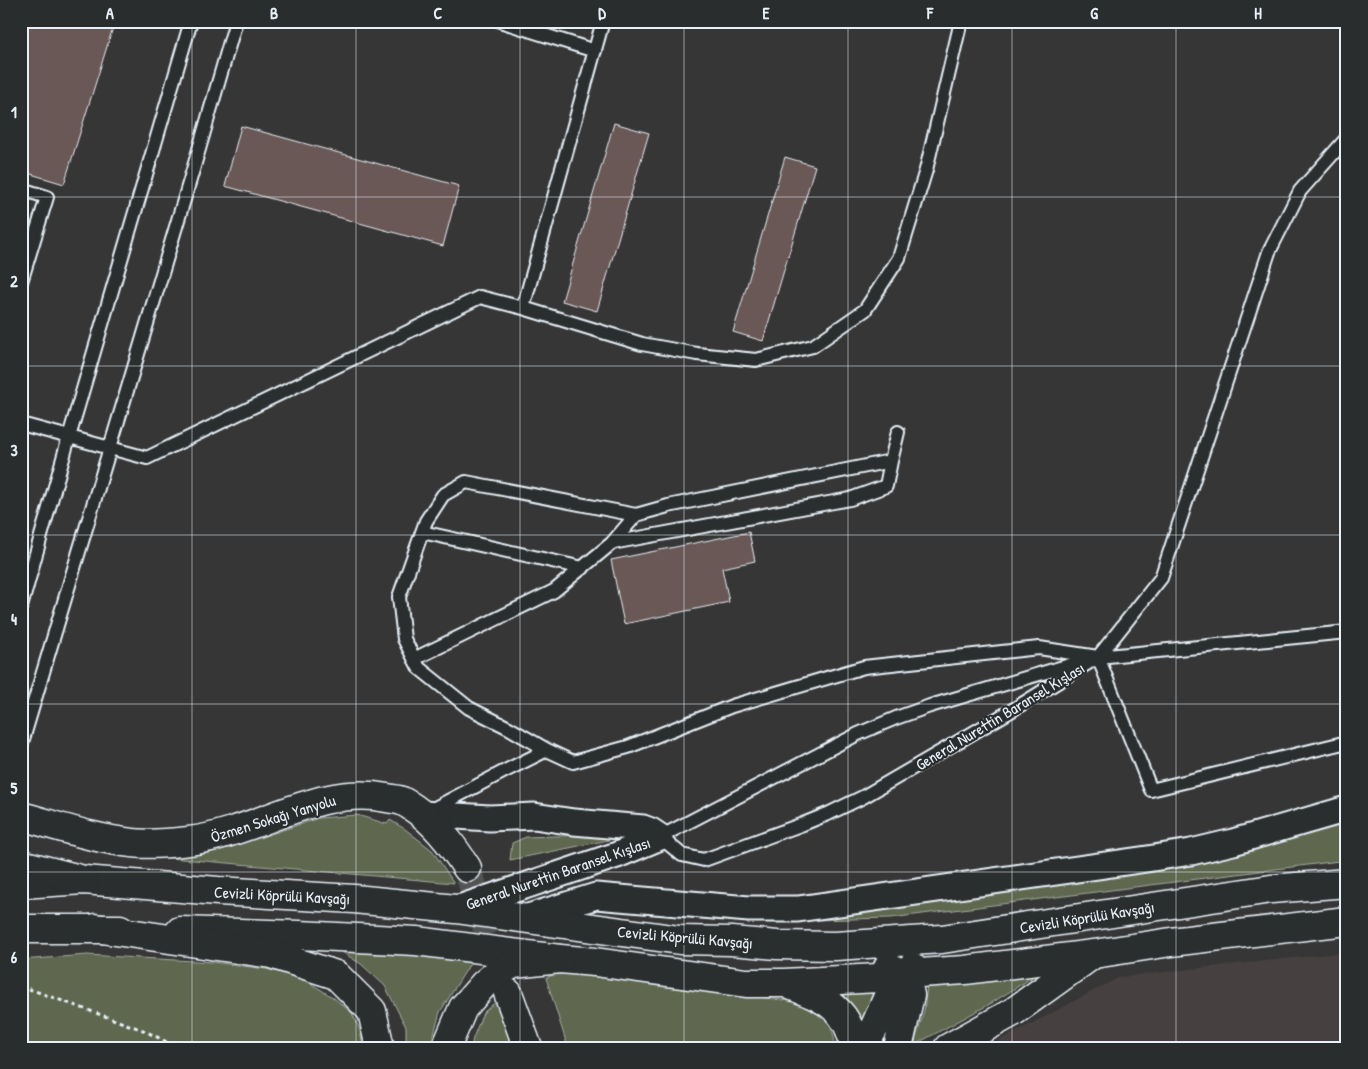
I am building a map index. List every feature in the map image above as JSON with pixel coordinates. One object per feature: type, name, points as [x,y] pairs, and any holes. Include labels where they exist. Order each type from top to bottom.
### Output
[{"type":"main road","name":"Özmen Sokağı Yanyolu","points":[[21,816],[109,840],[134,843],[162,843],[190,841],[217,836],[317,801],[343,796],[371,795],[403,801],[422,814],[444,835],[467,868]]},
{"type":"main road","points":[[21,864],[84,880]]},
{"type":"main road","name":"Cevizli Köprülü Kavşağı","points":[[21,884],[84,880],[218,891],[354,899],[456,909],[680,940],[835,946],[942,939],[1271,889],[1347,883]]},
{"type":"main road","name":"Cevizli Köprülü Kavşağı","points":[[21,928],[95,928],[416,941],[595,962],[746,983],[784,983],[878,978],[964,970],[1347,920]]},
{"type":"main road","points":[[95,928],[271,954],[336,975],[372,1011],[380,1048]]},
{"type":"main road","points":[[864,1048],[889,994],[905,974],[942,939]]},
{"type":"main road","points":[[835,946],[905,974]]},
{"type":"main road","points":[[948,1048],[1013,1012],[1094,954]]},
{"type":"main road","points":[[446,1048],[463,1008],[484,984],[497,973],[513,964],[560,959]]},
{"type":"main road","points":[[898,1048],[910,995],[905,974]]},
{"type":"main road","points":[[784,983],[822,998],[835,1007],[844,1017],[853,1038],[854,1048]]},
{"type":"main road","points":[[508,993],[528,1048]]},
{"type":"street","points":[[525,918],[596,896],[749,909],[798,909],[1191,852],[1233,842],[1347,809]]},
{"type":"street","points":[[422,814],[490,818],[534,816],[643,828],[660,837]]},
{"type":"street","name":"General Nurettin Baransel Kışlası","points":[[456,909],[618,855],[660,837]]},
{"type":"lane","points":[[21,607],[191,21]]},
{"type":"lane","points":[[21,746],[236,21]]},
{"type":"lane","points":[[500,21],[595,51]]},
{"type":"lane","points":[[523,308],[603,21]]},
{"type":"lane","points":[[21,424],[147,458],[480,297],[642,344],[697,354],[756,360],[814,346],[865,310],[899,258],[926,170],[961,21]]},
{"type":"lane","points":[[1098,657],[1161,578],[1269,252],[1300,191],[1347,138]]},
{"type":"lane","points":[[21,189],[47,197],[21,282]]},
{"type":"lane","points":[[612,543],[850,499],[886,486],[898,432]]},
{"type":"lane","points":[[891,461],[668,506],[636,515],[466,482],[443,495],[426,521],[399,598],[404,639],[419,668],[469,708],[510,728],[546,750],[573,762],[628,747],[732,706],[864,667],[1039,648],[1098,657],[1347,632]]},
{"type":"lane","points":[[414,659],[554,591],[612,543],[636,515]]},
{"type":"lane","points":[[422,532],[583,568]]},
{"type":"lane","points":[[1098,657],[1151,790],[1347,742]]},
{"type":"lane","name":"General Nurettin Baransel Kışlası","points":[[1098,657],[1014,709],[863,797],[830,813],[704,860],[682,856],[660,837],[858,734],[896,718],[930,706],[1098,657]]},
{"type":"lane","points":[[422,814],[546,750]]},
{"type":"path","points":[[21,986],[143,1030],[179,1048]]},
{"type":"shaded area","points":[[1347,952],[1347,1048],[985,1048],[1120,977]]},
{"type":"green space","points":[[357,815],[387,824],[390,820],[405,829],[432,850],[454,883],[159,857],[229,848],[319,818]]},
{"type":"green space","points":[[1347,820],[1347,860],[891,918],[773,921]]},
{"type":"green space","points":[[583,835],[623,837],[510,860],[512,843],[526,837]]},
{"type":"green space","points":[[331,945],[419,951],[471,962],[440,1012],[430,1048],[406,1048],[406,1027],[385,986],[361,964]]},
{"type":"green space","points":[[87,955],[212,962],[266,969],[304,979],[334,998],[352,1013],[360,1030],[363,1048],[21,1048],[21,960]]},
{"type":"green space","points":[[1044,970],[990,1004],[914,1045],[924,1011],[927,986]]},
{"type":"green space","points":[[560,972],[798,1002],[817,1010],[825,1017],[834,1037],[835,1048],[568,1048],[546,978]]},
{"type":"green space","points":[[886,985],[859,1033],[854,1009],[842,992]]},
{"type":"green space","points":[[502,996],[517,1048],[471,1048],[483,1013]]},
{"type":"building","points":[[21,21],[115,21],[64,184],[21,171]]},
{"type":"building","points":[[614,123],[649,133],[597,311],[562,301]]},
{"type":"building","points":[[241,126],[459,186],[443,246],[225,186]]},
{"type":"building","points":[[785,157],[815,166],[763,341],[733,332]]},
{"type":"building","points":[[749,532],[755,561],[722,568],[729,602],[624,624],[611,560]]},
{"type":"tunnel","points":[[467,868],[501,971]]}]
